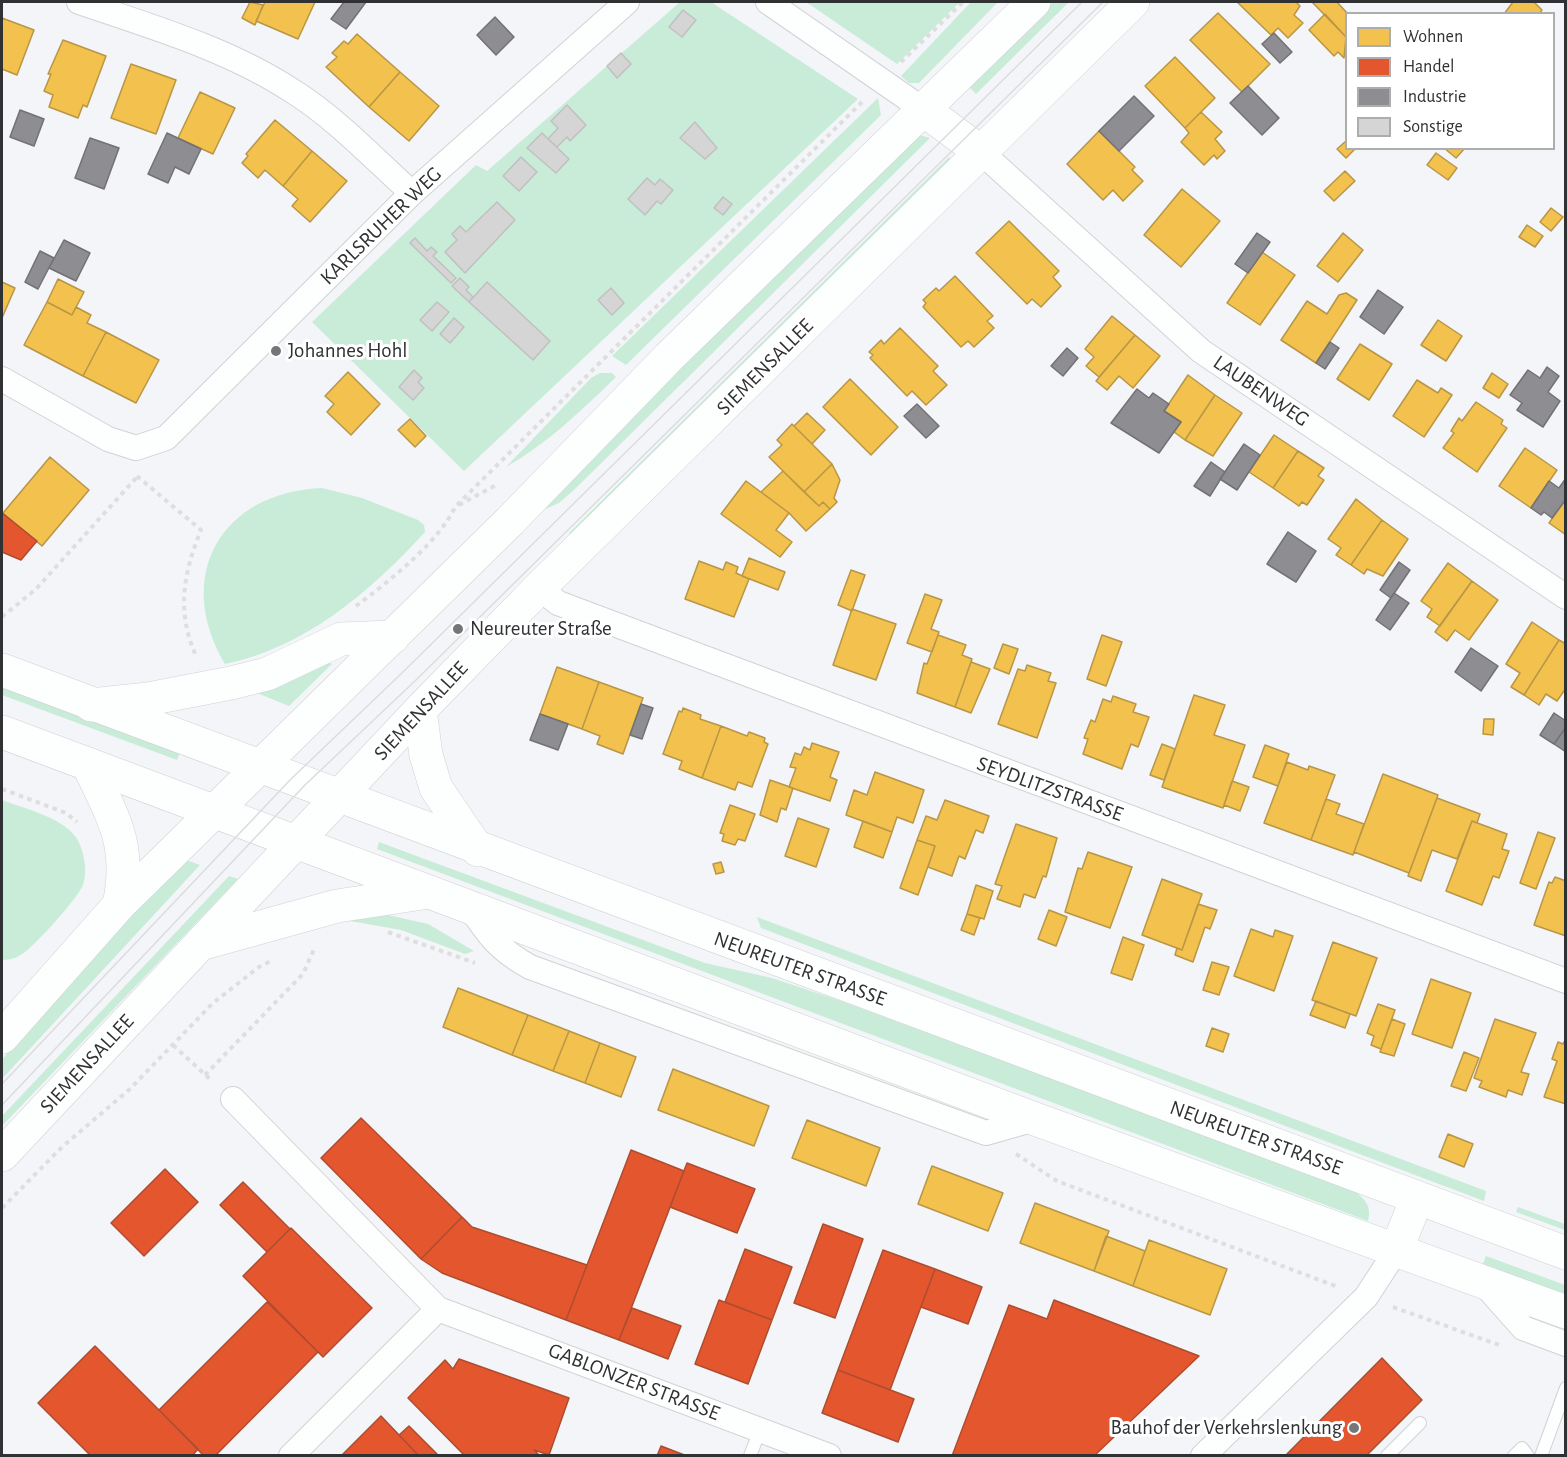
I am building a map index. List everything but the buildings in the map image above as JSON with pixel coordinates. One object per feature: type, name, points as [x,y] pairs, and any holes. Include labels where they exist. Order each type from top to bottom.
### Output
[{"type":"main road","points":[[6,1023],[119,905],[393,637],[669,357],[1034,2]]},
{"type":"main road","name":"SIEMENSALLEE","points":[[2,1155],[420,710],[539,588],[1133,2]]},
{"type":"main road","points":[[924,110],[982,153]]},
{"type":"main road","points":[[91,705],[148,699],[220,686],[267,674],[341,639],[393,637]]},
{"type":"main road","name":"NEUREUTER STRASSE","points":[[2,670],[477,850],[1566,1253]]},
{"type":"main road","points":[[420,710],[426,755],[435,788],[477,850]]},
{"type":"main road","points":[[2,732],[1035,1119],[1566,1312]]},
{"type":"main road","points":[[88,764],[121,836],[125,862],[119,905]]},
{"type":"main road","points":[[200,944],[337,906],[429,892]]},
{"type":"main road","points":[[1396,1251],[1417,1198]]},
{"type":"street","points":[[79,2],[203,45],[270,77],[321,111],[412,194]]},
{"type":"street","name":"KARLSRUHER WEG","points":[[136,448],[166,438],[412,194],[627,2]]},
{"type":"street","points":[[768,2],[924,110]]},
{"type":"street","name":"LAUBENWEG","points":[[982,153],[1201,351],[1566,597]]},
{"type":"street","points":[[2,379],[108,439],[136,448]]},
{"type":"street","name":"SEYDLITZSTRASSE","points":[[539,588],[558,603],[1566,981]]},
{"type":"street","points":[[469,906],[491,940],[510,956],[530,967],[986,1133],[1035,1119]]},
{"type":"street","name":"GABLONZER STRASSE","points":[[233,1099],[438,1309],[829,1455]]},
{"type":"street","points":[[1203,1455],[1366,1297],[1396,1251]]},
{"type":"street","points":[[1484,1284],[1523,1328],[1566,1344]]},
{"type":"street","points":[[291,1455],[438,1309]]},
{"type":"lane","points":[[1541,1455],[1566,1388]]},
{"type":"lane","points":[[1387,1455],[1420,1423]]},
{"type":"lane","points":[[750,1455],[760,1430]]},
{"type":"lane","points":[[1514,1455],[1522,1448],[1528,1455]]},
{"type":"path","points":[[350,610],[410,559],[448,522],[455,507],[963,2]]},
{"type":"path","points":[[2,617],[36,589],[136,477],[136,448]]},
{"type":"path","points":[[136,477],[201,530],[185,573],[184,599],[186,627],[201,666]]},
{"type":"path","points":[[455,507],[507,478]]},
{"type":"path","points":[[2,789],[66,813],[79,823]]},
{"type":"path","points":[[383,930],[480,964]]},
{"type":"path","points":[[205,1074],[303,974],[312,958],[317,940],[309,943]]},
{"type":"path","points":[[2,1208],[62,1147],[130,1089],[213,1003],[259,967],[276,958]]},
{"type":"path","points":[[173,1046],[233,1099]]},
{"type":"path","points":[[986,1133],[1057,1181],[1503,1346]]},
{"type":"green space","points":[[680,2],[711,2],[858,99],[464,471],[312,322],[476,165],[487,171]]},
{"type":"green space","points":[[806,2],[960,2],[897,64]]},
{"type":"green space","points":[[971,2],[998,2],[919,83],[909,83],[901,76]]},
{"type":"green space","points":[[1049,2],[1069,2],[976,94],[966,84]]},
{"type":"green space","points":[[878,98],[881,115],[626,365],[612,356]]},
{"type":"green space","points":[[919,135],[930,138],[575,489],[559,503],[543,510],[588,455]]},
{"type":"green space","points":[[949,157],[952,163],[575,540],[569,533]]},
{"type":"green space","points":[[600,373],[612,373],[616,377],[550,437],[506,467],[591,378]]},
{"type":"green space","points":[[322,488],[362,498],[418,520],[424,525],[425,532],[382,576],[335,614],[283,645],[225,664],[210,631],[204,600],[206,571],[216,545],[233,522],[257,505],[287,493]]},
{"type":"green space","points":[[326,661],[332,664],[289,706],[257,693]]},
{"type":"green space","points":[[2,685],[180,752],[177,760],[2,695]]},
{"type":"green space","points":[[2,800],[51,818],[68,829],[81,847],[85,873],[79,892],[44,934],[19,956],[2,960]]},
{"type":"green space","points":[[379,842],[705,963],[772,978],[841,1001],[1355,1191],[1367,1204],[1368,1221],[377,849]]},
{"type":"green space","points":[[178,857],[200,865],[2,1079],[2,1060],[53,991]]},
{"type":"green space","points":[[229,876],[238,879],[2,1126],[2,1116]]},
{"type":"green space","points":[[354,913],[388,915],[428,924],[474,951],[465,954],[401,930],[339,919]]},
{"type":"green space","points":[[757,917],[1486,1191],[1484,1201],[761,928]]},
{"type":"green space","points":[[1518,1207],[1565,1224],[1565,1230],[1516,1212]]},
{"type":"green space","points":[[1486,1256],[1565,1285],[1565,1295],[1482,1266]]},
{"type":"tram line","points":[[2,1084],[291,779],[403,672],[1082,2]]},
{"type":"tram line","points":[[2,1105],[305,785],[416,680],[1103,2]]},
{"type":"place","name":"Johannes Hohl","points":[[276,351]]},
{"type":"place","name":"Neureuter Straße","points":[[458,629]]},
{"type":"place","name":"Bauhof der Verkehrslenkung","points":[[1354,1428]]}]
